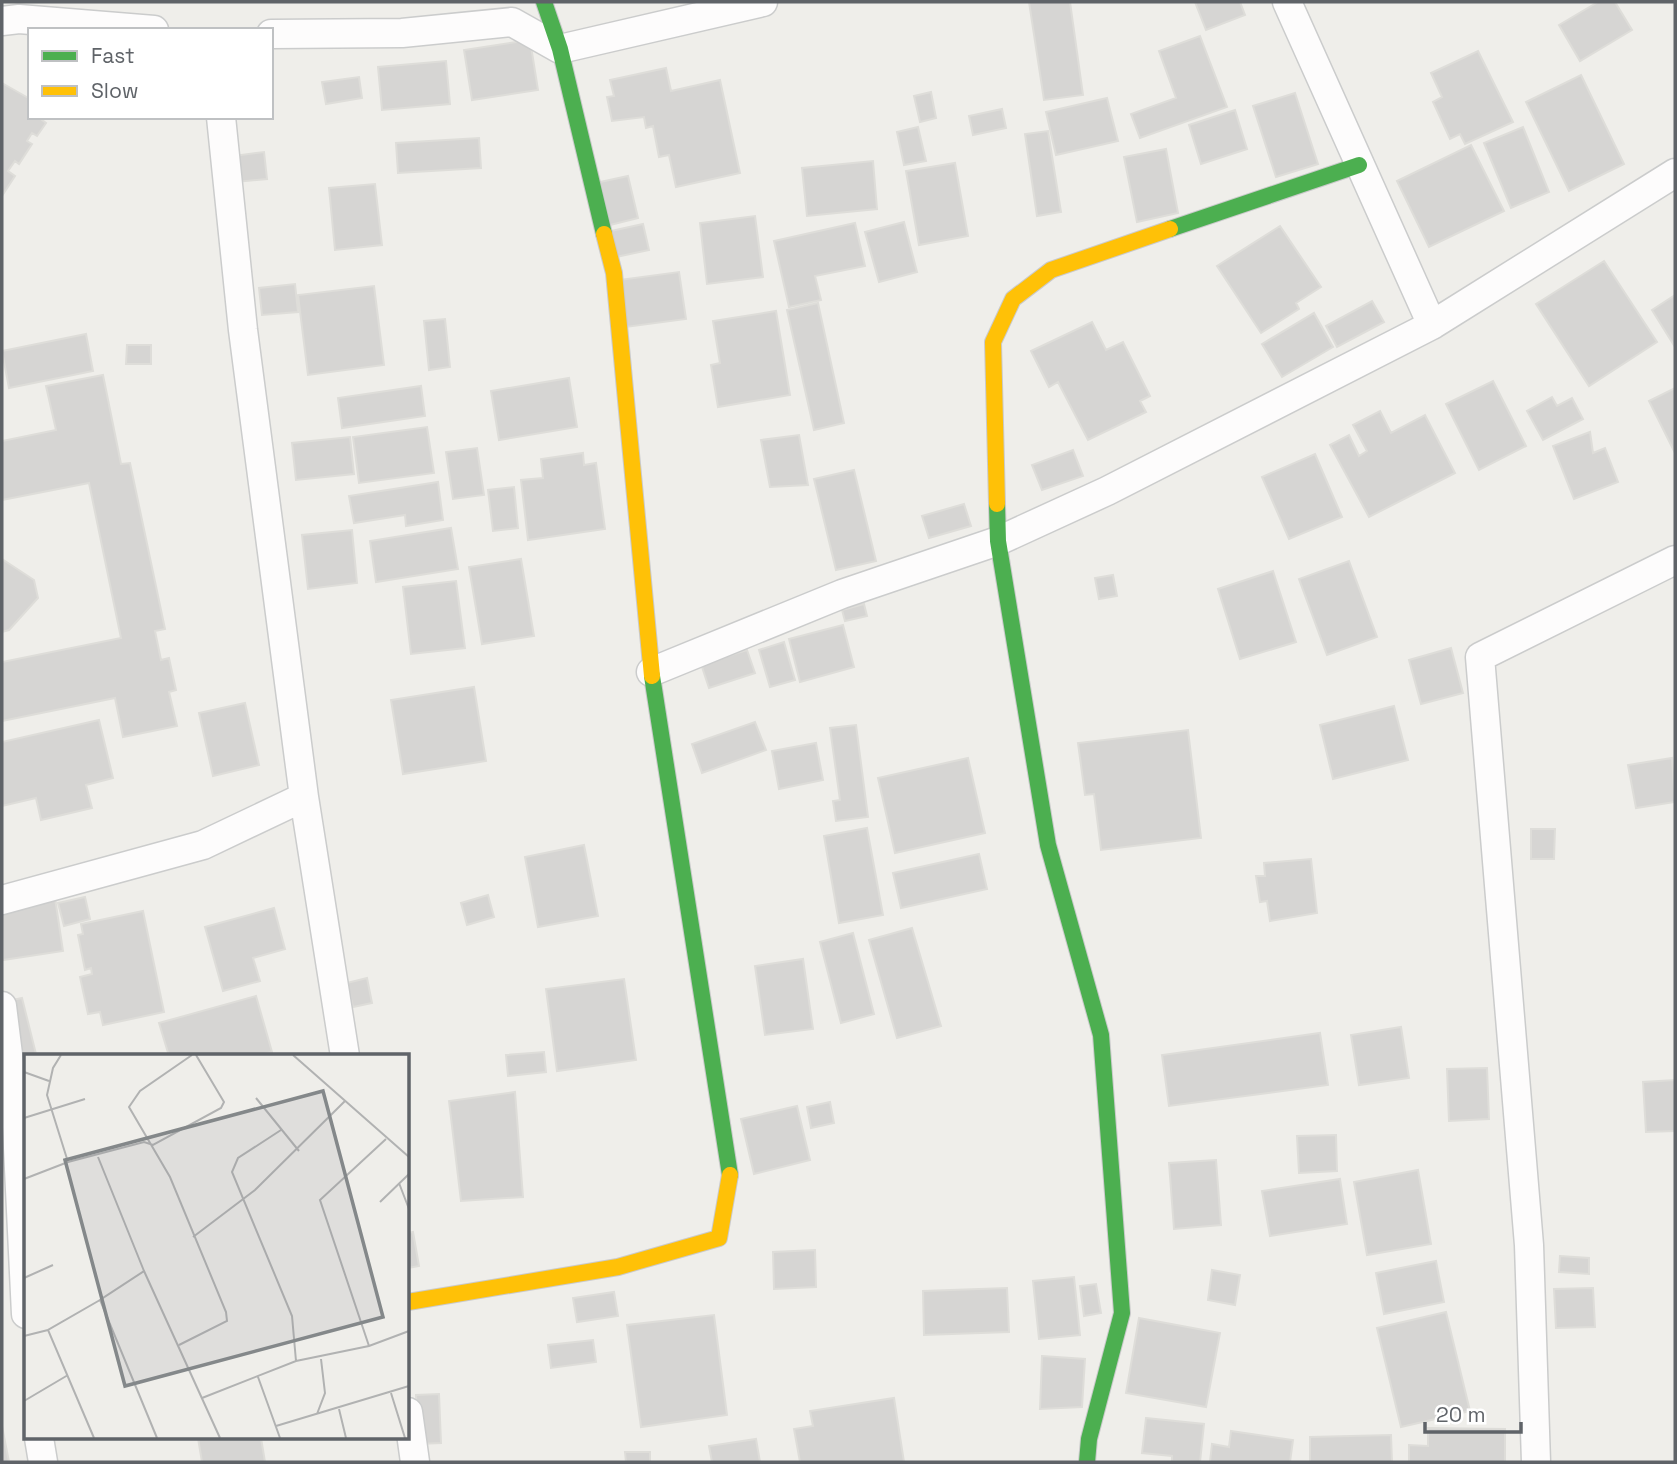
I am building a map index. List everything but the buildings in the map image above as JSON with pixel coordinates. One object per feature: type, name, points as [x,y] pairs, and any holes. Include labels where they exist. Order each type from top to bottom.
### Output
[{"type":"street","points":[[410,1301],[618,1267],[719,1238],[731,1181],[651,672],[614,273],[560,49],[544,2]]},
{"type":"street","points":[[273,34],[402,33],[512,22],[560,49],[763,2]]},
{"type":"street","points":[[1287,2],[1432,325]]},
{"type":"street","points":[[13,14],[136,28]]},
{"type":"street","points":[[221,119],[243,330],[304,797],[345,1054]]},
{"type":"street","points":[[1087,1462],[1089,1439],[1122,1313],[1101,1035],[1048,845],[998,541],[993,342],[1013,299],[1051,270],[1359,165]]},
{"type":"street","points":[[651,672],[842,594],[998,541],[1107,491],[1432,325],[1675,173]]},
{"type":"street","points":[[1536,1462],[1529,1245],[1480,657],[1675,560]]},
{"type":"street","points":[[2,900],[203,845],[304,797]]},
{"type":"street","points":[[2,1006],[17,1127],[24,1272]]},
{"type":"street","points":[[410,1426],[415,1462]]},
{"type":"street","points":[[39,1440],[43,1462]]},
{"type":"traffic: fast","points":[[544,2],[560,49],[604,234]]},
{"type":"traffic: fast","points":[[1170,229],[1359,165]]},
{"type":"traffic: fast","points":[[997,504],[998,541],[1048,845],[1101,1035],[1122,1313],[1089,1439],[1087,1462]]},
{"type":"traffic: fast","points":[[652,676],[730,1175]]},
{"type":"traffic: slow","points":[[997,504],[993,342],[1013,299],[1051,270],[1170,229]]},
{"type":"traffic: slow","points":[[604,234],[614,273],[652,676]]},
{"type":"traffic: slow","points":[[410,1302],[618,1267],[719,1238],[730,1175]]}]
